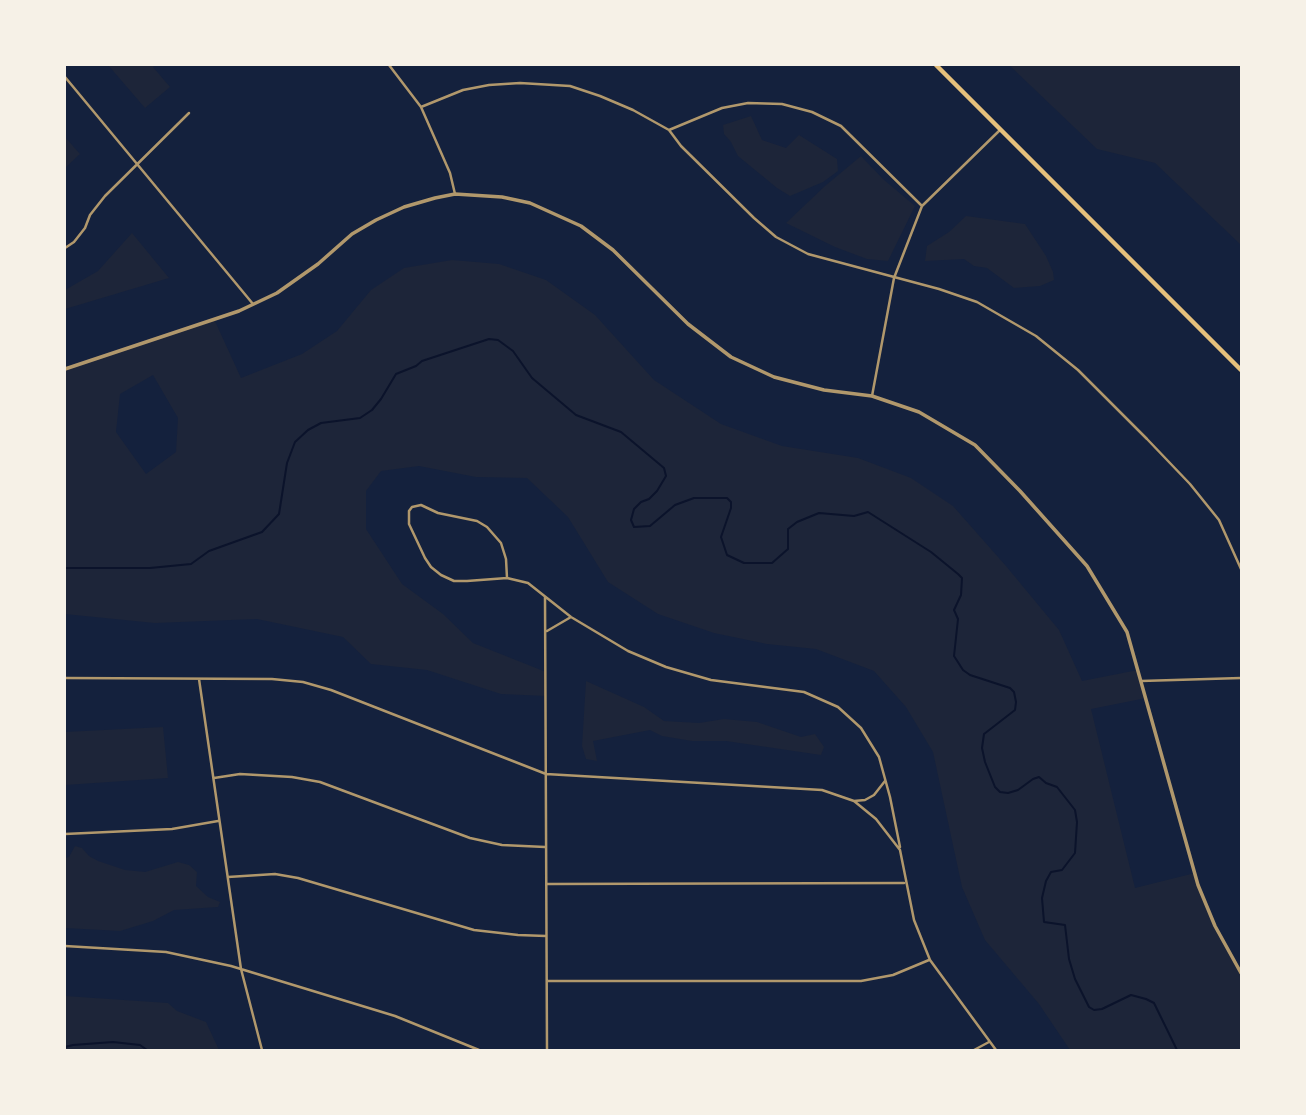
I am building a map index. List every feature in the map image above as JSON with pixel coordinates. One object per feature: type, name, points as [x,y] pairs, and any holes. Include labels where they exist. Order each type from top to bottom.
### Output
[{"type":"main road","points":[[936,65],[1241,370]]},
{"type":"street","points":[[389,65],[421,107],[450,173],[455,194]]},
{"type":"street","points":[[65,77],[253,304]]},
{"type":"street","points":[[421,107],[463,90],[489,85],[520,83],[570,86],[633,110],[669,130],[690,155],[754,218],[776,237],[808,254],[939,289],[977,302],[1037,336],[1078,370],[1191,484],[1219,520],[1241,569]]},
{"type":"street","points":[[669,130],[722,108],[748,103],[782,104],[812,112],[841,125],[922,206]]},
{"type":"street","points":[[65,248],[74,242],[85,228],[90,215],[105,196],[189,113]]},
{"type":"street","points":[[872,396],[894,278],[922,206],[1000,130]]},
{"type":"street","points":[[65,369],[239,311],[277,293],[318,264],[352,234],[404,207],[455,194],[502,197],[556,213],[581,226],[613,250],[688,324],[732,357],[774,377],[824,390],[872,396],[919,412],[943,424],[983,452],[1020,491],[1087,566],[1127,632],[1198,885],[1215,926],[1241,974]]},
{"type":"street","points":[[507,578],[506,559],[501,543],[486,527],[477,521],[438,513],[421,505],[412,507],[409,511],[410,524],[425,558],[441,575],[454,580],[507,578],[528,583],[571,617],[607,640],[666,667],[711,680],[804,692],[821,698],[844,712],[861,728],[879,757],[886,780],[914,920],[930,960],[996,1050]]},
{"type":"street","points":[[545,597],[547,1050]]},
{"type":"street","points":[[546,631],[571,617]]},
{"type":"street","points":[[65,678],[272,679],[331,690],[546,774],[822,790],[854,801],[876,819],[900,850]]},
{"type":"street","points":[[1142,681],[1241,678]]},
{"type":"street","points":[[199,679],[241,969],[262,1050]]},
{"type":"street","points":[[214,778],[240,774],[267,775],[320,782],[470,838],[502,845],[546,847]]},
{"type":"street","points":[[854,801],[874,795],[886,780]]},
{"type":"street","points":[[65,834],[172,829],[218,821]]},
{"type":"street","points":[[228,877],[275,874],[298,878],[474,930],[547,936]]},
{"type":"street","points":[[547,884],[906,883]]},
{"type":"street","points":[[65,946],[166,952],[241,969],[395,1016],[480,1050]]},
{"type":"street","points":[[548,981],[861,981],[893,975],[930,960]]},
{"type":"street","points":[[974,1050],[990,1041]]},
{"type":"shaded area","points":[[108,65],[155,65],[153,67],[170,87],[145,108]]},
{"type":"shaded area","points":[[1009,65],[1241,65],[1241,245],[1155,163],[1097,149]]},
{"type":"shaded area","points":[[751,116],[762,140],[786,148],[799,135],[837,159],[838,171],[823,182],[790,196],[777,188],[738,156],[724,134],[723,125]]},
{"type":"shaded area","points":[[65,137],[80,154],[65,168]]},
{"type":"shaded area","points":[[861,156],[915,206],[888,261],[867,259],[786,223]]},
{"type":"shaded area","points":[[966,216],[1025,224],[1046,256],[1054,280],[1040,286],[1014,288],[987,268],[974,266],[964,259],[925,261],[927,246],[949,232]]},
{"type":"shaded area","points":[[132,233],[169,278],[65,309],[65,290],[98,271]]},
{"type":"shaded area","points":[[452,260],[499,264],[546,280],[595,315],[654,380],[721,424],[782,446],[858,458],[911,478],[953,506],[1006,566],[1059,630],[1082,681],[1138,670],[1146,698],[1091,709],[1135,888],[1195,873],[1215,925],[1241,973],[1241,1050],[1070,1050],[1039,1004],[985,940],[962,887],[933,752],[906,707],[874,671],[816,649],[767,644],[714,633],[658,614],[608,582],[568,517],[527,478],[476,477],[419,466],[381,471],[366,491],[366,529],[402,584],[443,614],[473,643],[546,672],[546,696],[501,694],[427,670],[371,664],[343,637],[257,619],[155,623],[65,614],[65,369],[214,319],[241,378],[302,354],[337,331],[371,290],[404,268]],"holes":[[[153,375],[178,418],[176,452],[146,474],[116,432],[120,394]]]},
{"type":"shaded area","points":[[586,681],[644,707],[664,721],[699,723],[724,719],[757,722],[801,737],[815,734],[824,747],[821,755],[726,741],[692,741],[662,736],[650,730],[593,741],[597,761],[586,759],[582,746]]},
{"type":"shaded area","points":[[163,727],[168,778],[65,785],[65,732]]},
{"type":"shaded area","points":[[75,846],[82,848],[98,861],[125,870],[145,872],[178,862],[189,865],[197,872],[196,886],[208,897],[220,902],[218,907],[174,910],[153,921],[120,931],[65,928],[65,858],[69,857]]},
{"type":"shaded area","points":[[65,996],[168,1003],[177,1011],[206,1022],[219,1050],[65,1050]]},
{"type":"waterway","points":[[65,568],[150,568],[191,564],[209,551],[262,532],[279,514],[287,463],[295,442],[308,430],[321,423],[360,418],[372,410],[396,374],[422,361],[489,339],[498,340],[513,351],[532,378],[576,415],[621,432],[664,468],[666,476],[657,491],[634,509],[631,520],[634,527],[650,526],[675,505],[694,498],[727,498],[731,502],[731,508],[721,537],[727,555],[744,563],[772,563],[788,549],[788,529],[797,522],[819,513],[854,516],[868,512],[931,552],[962,578],[961,595],[954,610],[958,619],[954,656],[963,670],[970,675],[1010,688],[1014,692],[1016,702],[1015,710],[984,734],[982,748],[995,787],[1000,792],[1008,793],[1039,777],[1057,787],[1075,810],[1075,853],[1062,870],[1051,872],[1046,881],[1042,898],[1044,922],[1065,925],[1069,959],[1075,979],[1089,1007],[1094,1010],[1102,1009],[1131,995],[1146,999],[1154,1003],[1177,1050]]},
{"type":"waterway","points":[[65,1047],[113,1042],[140,1045],[147,1050]]}]
